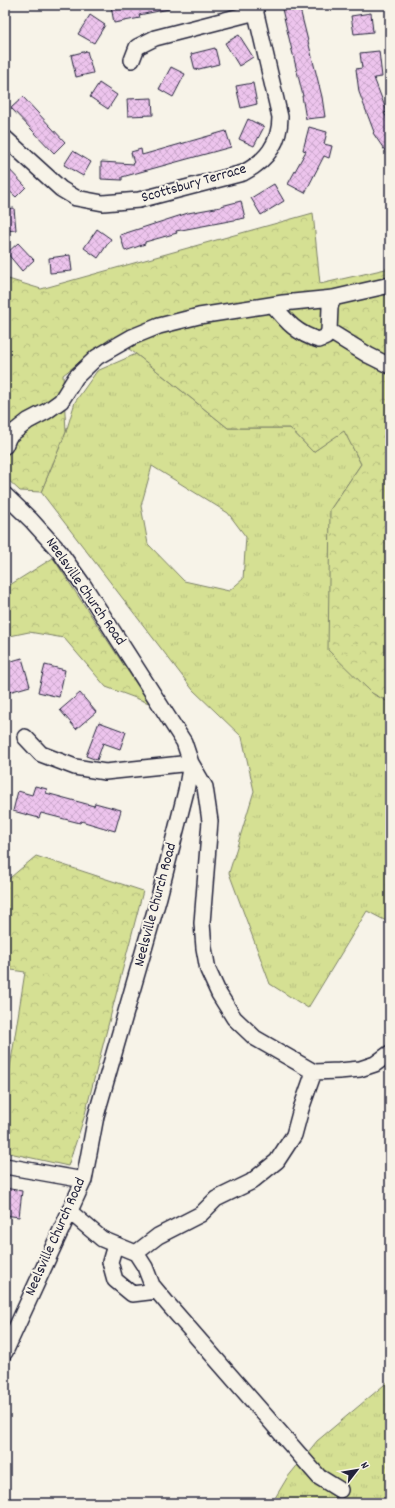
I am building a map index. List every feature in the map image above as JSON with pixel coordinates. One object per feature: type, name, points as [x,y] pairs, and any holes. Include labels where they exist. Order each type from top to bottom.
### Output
[{"type":"street","points":[[132,60],[137,47],[155,38],[255,8]]},
{"type":"street","name":"Scottsbury Terrace","points":[[5,138],[61,189],[76,198],[103,203],[139,200],[243,173],[256,166],[272,150],[280,127],[280,117],[255,8]]},
{"type":"street","points":[[5,446],[8,436],[28,421],[48,411],[61,401],[76,377],[98,358],[132,337],[159,326],[199,316],[333,298],[390,285]]},
{"type":"street","points":[[273,305],[298,332],[319,340],[326,336],[329,331],[330,307],[333,298]]},
{"type":"street","points":[[329,331],[368,355],[390,366]]},
{"type":"street","name":"Neelsville Church Road","points":[[5,495],[31,520],[59,551],[80,580],[184,742],[190,763],[186,791],[159,897],[96,1116],[84,1180],[5,1352]]},
{"type":"street","points":[[25,737],[41,754],[75,767],[105,772],[190,763],[205,787],[210,821],[202,923],[204,948],[208,970],[219,994],[234,1018],[255,1038],[314,1072],[339,1072],[360,1069],[375,1064],[390,1053]]},
{"type":"street","points":[[136,1253],[158,1236],[202,1214],[216,1200],[251,1182],[278,1161],[294,1135],[301,1108],[314,1072]]},
{"type":"street","points":[[5,1166],[84,1180]]},
{"type":"street","points":[[69,1211],[102,1239],[136,1253],[145,1267],[152,1285],[157,1291],[319,1477],[340,1490]]},
{"type":"street","points":[[115,1245],[110,1262],[115,1280],[132,1294],[157,1291]]},
{"type":"green space","points":[[313,213],[320,284],[390,268],[390,703],[372,693],[328,650],[330,510],[361,464],[344,431],[313,452],[290,428],[228,428],[136,354],[112,337],[63,375],[66,432],[41,492],[20,491],[5,477],[5,278],[41,289]]},
{"type":"green space","points":[[136,354],[228,428],[290,428],[313,452],[344,430],[361,464],[330,510],[372,693],[390,703],[390,923],[367,911],[308,1008],[270,984],[229,873],[254,791],[242,737],[193,690],[41,492],[66,432],[75,402],[97,371]],"holes":[[[152,466],[228,513],[246,537],[243,579],[229,591],[184,581],[148,544],[141,506]]]},
{"type":"green space","points":[[53,558],[149,703],[106,687],[64,638],[29,632],[5,637],[5,588]]},
{"type":"green space","points":[[36,856],[143,891],[84,1118],[68,1166],[5,1152],[5,1099],[25,972],[5,969],[5,882]]},
{"type":"green space","points":[[390,1380],[390,1503],[272,1503],[287,1478],[317,1441]]},
{"type":"building","points":[[168,5],[169,9],[139,15],[140,18],[114,23],[111,6]]},
{"type":"building","points":[[281,5],[299,5],[322,97],[325,117],[306,119],[303,96]]},
{"type":"building","points":[[371,13],[373,32],[354,34],[351,16]]},
{"type":"building","points":[[90,15],[105,25],[94,43],[78,34]]},
{"type":"building","points":[[239,35],[253,57],[239,66],[225,43]]},
{"type":"building","points":[[215,48],[219,64],[195,70],[191,54]]},
{"type":"building","points":[[87,51],[93,73],[76,77],[71,55]]},
{"type":"building","points":[[379,51],[382,77],[374,78],[387,112],[384,113],[390,123],[390,158],[373,133],[374,132],[359,92],[356,69],[362,68],[360,53]]},
{"type":"building","points":[[171,67],[185,74],[173,97],[159,89]]},
{"type":"building","points":[[99,83],[117,95],[108,109],[90,97]]},
{"type":"building","points":[[253,83],[257,104],[241,108],[236,86]]},
{"type":"building","points":[[23,97],[65,142],[54,153],[11,108]]},
{"type":"building","points":[[152,98],[153,115],[128,116],[127,99]]},
{"type":"building","points":[[248,119],[264,127],[254,146],[239,139]]},
{"type":"building","points":[[309,127],[327,132],[324,144],[332,146],[329,158],[324,156],[305,193],[288,184],[306,151],[303,150]]},
{"type":"building","points":[[226,131],[231,147],[122,177],[122,180],[101,179],[101,162],[134,164],[131,152],[141,149],[142,155]]},
{"type":"building","points":[[73,151],[91,162],[83,176],[64,165]]},
{"type":"building","points":[[5,165],[26,187],[16,197],[5,187]]},
{"type":"building","points":[[274,184],[284,201],[261,215],[251,198]]},
{"type":"building","points":[[241,201],[245,218],[176,231],[177,233],[145,242],[145,244],[125,251],[120,235],[188,213],[221,207]]},
{"type":"building","points":[[14,208],[16,230],[5,231],[5,209]]},
{"type":"building","points":[[97,229],[111,239],[98,258],[84,248]]},
{"type":"building","points":[[18,243],[34,260],[22,271],[7,253]]},
{"type":"building","points":[[70,255],[72,271],[50,273],[49,258]]},
{"type":"building","points":[[22,658],[30,686],[9,692],[5,678],[5,663]]},
{"type":"building","points":[[45,665],[65,670],[59,697],[38,692]]},
{"type":"building","points":[[80,693],[96,712],[76,729],[60,710]]},
{"type":"building","points":[[99,722],[126,732],[120,749],[103,743],[97,760],[86,756]]},
{"type":"building","points":[[35,786],[47,789],[46,793],[94,806],[95,803],[121,810],[115,831],[81,821],[80,823],[41,813],[39,818],[13,811],[18,791],[32,795]]},
{"type":"building","points":[[5,1188],[22,1191],[19,1217],[5,1215]]}]
